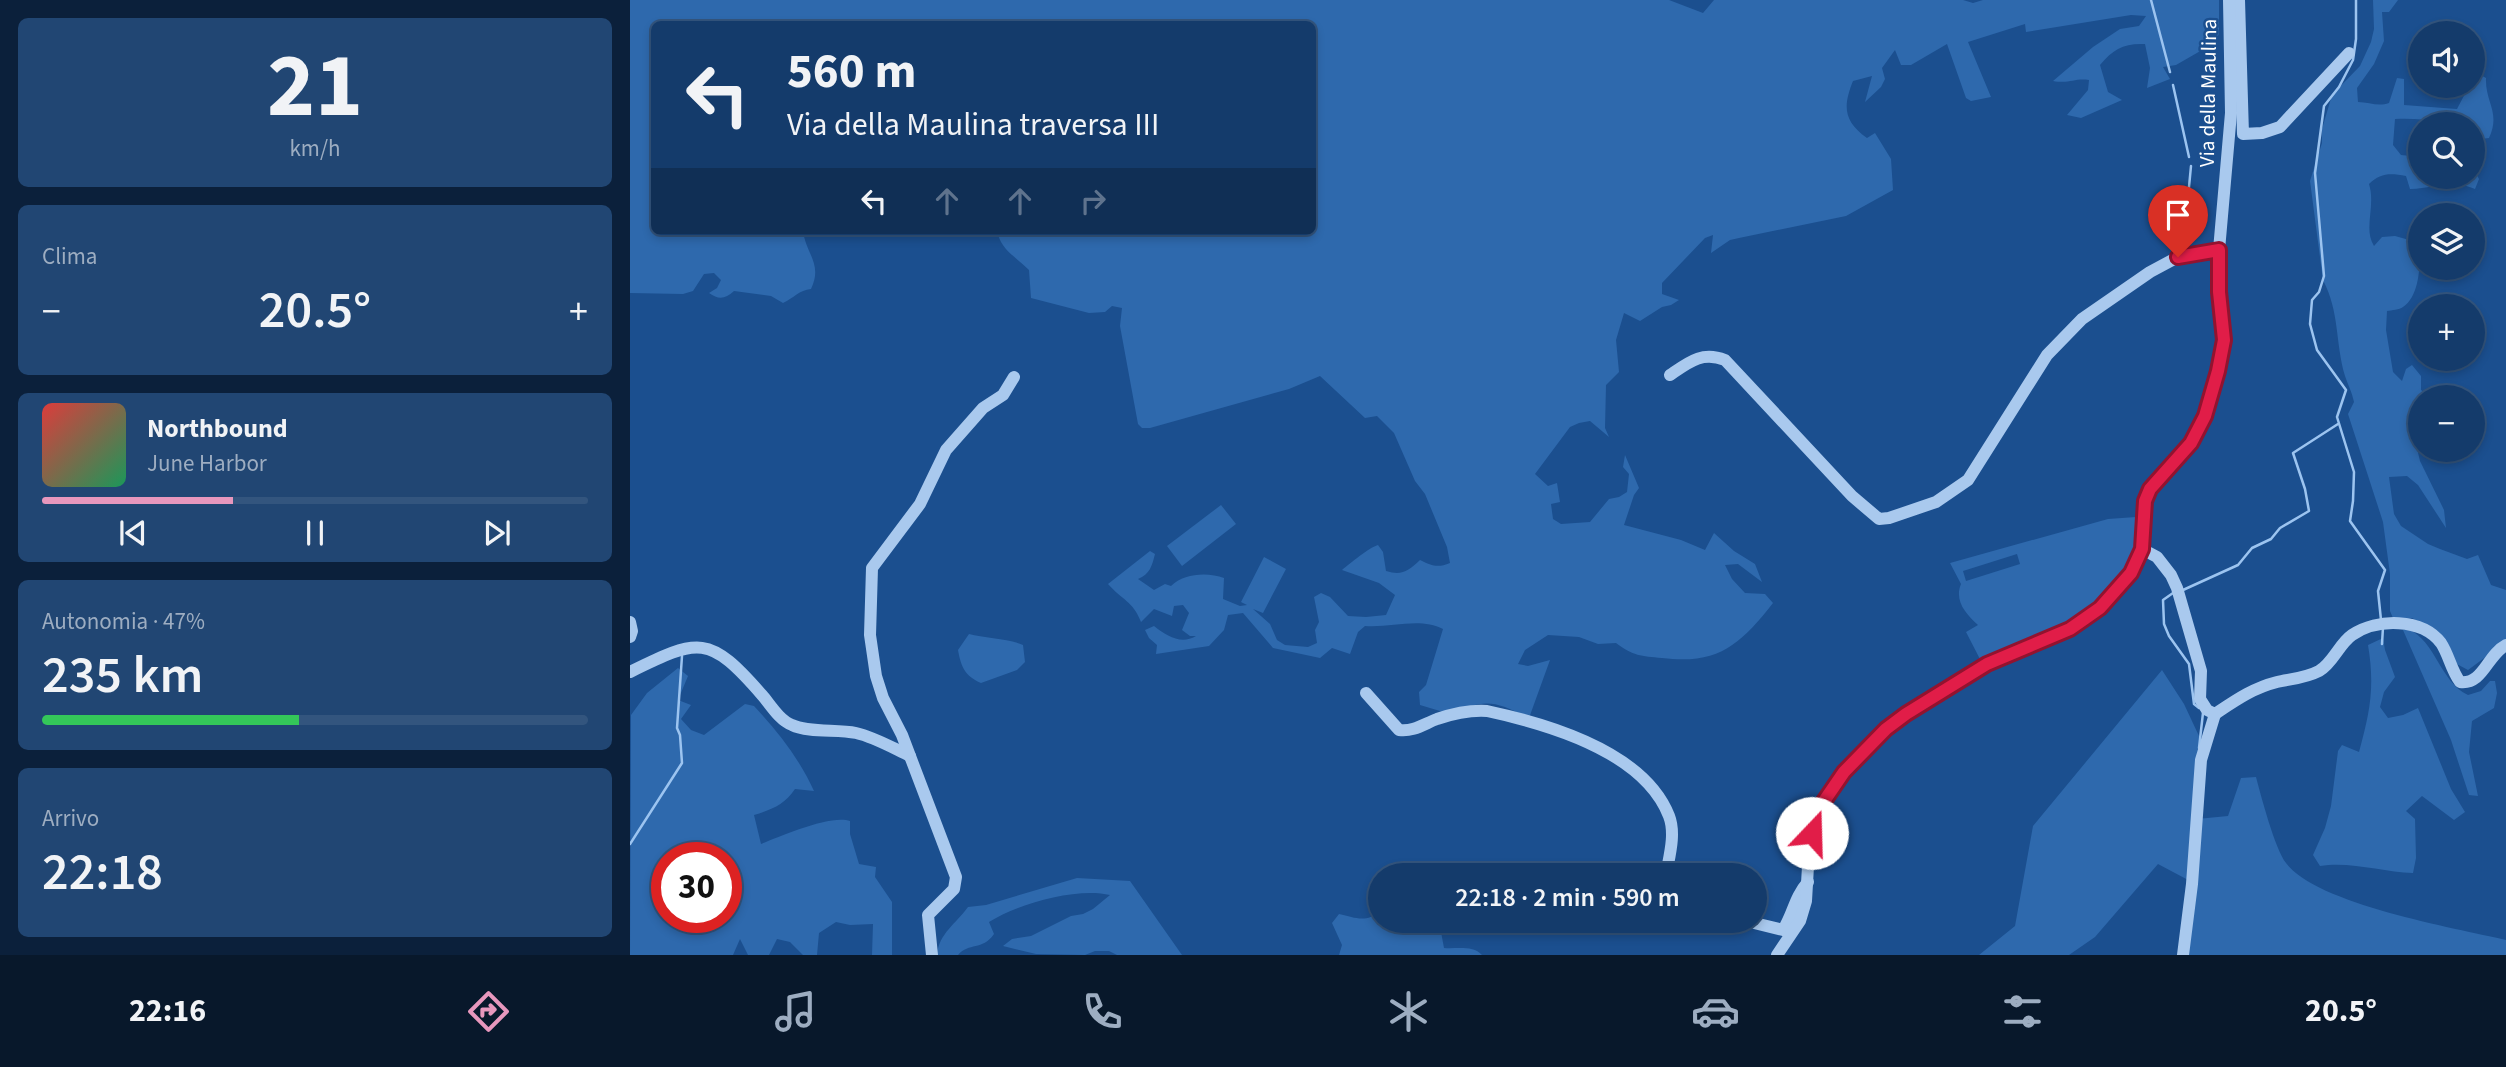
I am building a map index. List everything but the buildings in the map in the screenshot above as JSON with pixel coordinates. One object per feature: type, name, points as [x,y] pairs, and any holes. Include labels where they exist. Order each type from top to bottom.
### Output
[{"type":"street","name":"Via della Maulina","points":[[1777,955],[1800,920],[1806,901],[1809,849],[1818,810],[1844,772],[1861,753],[1906,714],[1976,671],[2031,644],[2070,629],[2100,608],[2131,573],[2142,549],[2145,501],[2150,489],[2191,443],[2205,416],[2224,340],[2219,292],[2219,250],[2231,113],[2229,0]]},
{"type":"street","points":[[2239,0],[2243,134],[2262,134],[2280,127],[2349,53]]},
{"type":"street","points":[[1670,375],[1696,358],[1706,355],[1726,360],[1852,496],[1879,519],[1889,518],[1936,502],[1968,480],[2047,355],[2082,319],[2150,272],[2178,257],[2219,250]]},
{"type":"street","points":[[932,955],[928,915],[954,889],[956,877],[876,676],[870,635],[872,568],[920,504],[946,450],[983,408],[1003,395],[1014,377]]},
{"type":"street","points":[[2142,549],[2157,557],[2171,575],[2201,671],[2200,699],[2207,710],[2215,714]]},
{"type":"street","points":[[630,622],[630,637]]},
{"type":"street","points":[[2183,955],[2192,884],[2201,760],[2215,714],[2248,691],[2321,670],[2352,635],[2377,625],[2423,626],[2445,649],[2452,671],[2460,682],[2475,681],[2493,655],[2506,645]]},
{"type":"street","points":[[630,672],[684,647],[702,647],[734,664],[791,725],[857,733],[910,756]]},
{"type":"street","points":[[1366,693],[1399,730],[1411,730],[1439,719],[1476,711],[1487,712],[1568,733],[1614,757],[1635,772],[1653,790],[1669,816],[1672,830],[1668,863]]},
{"type":"street","points":[[1767,926],[1783,930],[1791,917],[1797,895],[1808,882]]},
{"type":"shaded area","points":[[630,0],[1669,0],[1703,13],[1714,0],[1963,0],[1973,3],[1983,0],[2219,0],[2219,33],[2216,42],[2176,65],[2163,67],[2170,79],[2147,88],[2150,68],[2145,44],[2125,46],[2114,51],[2100,65],[2108,92],[2122,100],[2081,118],[2067,115],[2088,90],[2089,80],[2053,81],[2093,47],[2120,29],[2139,26],[2146,16],[2131,15],[2026,32],[2025,24],[1968,42],[1991,97],[1971,101],[1966,98],[1947,44],[1911,65],[1901,65],[1895,50],[1882,68],[1885,79],[1881,87],[1865,102],[1872,76],[1853,81],[1847,106],[1847,113],[1853,125],[1867,138],[1875,133],[1891,159],[1893,190],[1846,216],[1730,240],[1711,253],[1713,235],[1705,238],[1662,283],[1662,294],[1679,300],[1640,321],[1624,313],[1616,340],[1619,372],[1606,385],[1605,428],[1609,437],[1590,421],[1570,427],[1535,474],[1548,486],[1557,483],[1560,502],[1551,504],[1553,519],[1561,524],[1590,522],[1609,499],[1627,492],[1629,474],[1623,467],[1625,455],[1639,488],[1624,525],[1681,540],[1705,550],[1714,533],[1734,551],[1755,564],[1762,582],[1738,564],[1725,565],[1732,579],[1745,593],[1765,594],[1773,603],[1738,641],[1713,655],[1698,658],[1643,656],[1627,651],[1616,643],[1598,644],[1579,637],[1548,635],[1525,650],[1518,664],[1528,666],[1550,660],[1529,718],[1499,705],[1473,705],[1450,714],[1420,705],[1419,692],[1426,685],[1443,629],[1425,624],[1365,626],[1358,632],[1350,654],[1332,648],[1320,658],[1273,648],[1243,613],[1228,615],[1224,630],[1209,646],[1156,654],[1157,645],[1145,630],[1154,626],[1174,638],[1190,639],[1196,636],[1190,636],[1182,630],[1189,613],[1183,605],[1174,606],[1172,616],[1154,609],[1141,622],[1131,605],[1108,584],[1150,551],[1155,554],[1151,566],[1145,575],[1138,579],[1154,590],[1165,584],[1171,586],[1189,576],[1218,576],[1224,578],[1223,599],[1240,606],[1247,605],[1241,602],[1264,557],[1286,569],[1263,613],[1253,609],[1270,624],[1277,640],[1285,645],[1308,647],[1317,643],[1315,630],[1319,622],[1314,597],[1321,593],[1330,597],[1348,616],[1386,615],[1395,595],[1379,583],[1342,570],[1365,552],[1378,545],[1383,552],[1386,571],[1401,573],[1420,560],[1435,566],[1450,563],[1447,547],[1425,494],[1415,481],[1394,433],[1377,416],[1365,418],[1320,376],[1289,389],[1142,428],[1138,424],[1120,326],[1122,308],[1112,306],[1105,312],[1089,313],[1031,298],[1029,270],[1005,248],[999,238],[998,235],[1316,235],[1316,21],[651,21],[651,235],[804,235],[815,273],[811,289],[783,303],[771,296],[734,291],[725,297],[716,297],[709,293],[717,288],[721,280],[714,273],[704,274],[693,291],[683,294],[630,293]]},
{"type":"shaded area","points":[[2373,0],[2398,0],[2389,12],[2382,12],[2384,41],[2374,64],[2357,88],[2358,102],[2389,103],[2397,78],[2404,79],[2404,105],[2457,109],[2463,98],[2485,98],[2485,77],[2493,114],[2492,129],[2489,138],[2485,138],[2485,112],[2408,112],[2408,119],[2395,119],[2393,145],[2401,155],[2408,156],[2408,182],[2406,176],[2395,174],[2381,176],[2369,184],[2370,232],[2374,246],[2382,237],[2395,236],[2408,240],[2408,280],[2417,280],[2413,294],[2408,294],[2408,303],[2387,311],[2386,330],[2393,372],[2402,381],[2408,368],[2408,371],[2417,371],[2421,376],[2421,385],[2408,385],[2408,462],[2420,462],[2444,510],[2446,528],[2418,485],[2407,476],[2389,477],[2394,514],[2401,526],[2428,544],[2467,559],[2478,555],[2491,585],[2506,590],[2506,642],[2468,670],[2453,662],[2424,624],[2412,618],[2395,623],[2390,611],[2390,574],[2383,522],[2348,414],[2354,402],[2342,363],[2332,304],[2323,280],[2310,181],[2322,143],[2322,129],[2332,95],[2360,66],[2374,29]]},
{"type":"shaded area","points":[[1221,505],[1236,524],[1182,566],[1167,546]]},
{"type":"shaded area","points":[[2136,517],[2136,551],[2124,577],[2075,619],[2030,643],[1982,663],[1966,632],[1978,625],[1962,607],[1959,596],[1961,584],[1950,563],[2108,519]],"holes":[[[2017,554],[2020,564],[1966,581],[1963,571]]]},
{"type":"shaded area","points":[[2408,629],[2425,643],[2451,681],[2468,695],[2481,691],[2490,681],[2495,681],[2497,693],[2494,708],[2472,721],[2469,752],[2478,796],[2469,795],[2451,740],[2403,630]]},
{"type":"shaded area","points":[[969,634],[1023,645],[1025,662],[1017,670],[981,683],[967,674],[959,656],[958,650]]},
{"type":"shaded area","points":[[2383,638],[2395,677],[2384,692],[2380,707],[2388,718],[2418,708],[2451,789],[2465,812],[2454,820],[2422,796],[2406,811],[2415,819],[2416,858],[2413,873],[2343,865],[2320,866],[2313,855],[2331,806],[2338,751],[2342,745],[2359,752],[2370,699],[2368,645]]},
{"type":"shaded area","points":[[678,668],[688,676],[678,700],[691,705],[681,719],[691,730],[704,735],[745,704],[754,706],[802,767],[814,791],[795,789],[778,806],[754,815],[761,844],[819,823],[850,821],[850,834],[859,864],[876,867],[875,877],[892,902],[892,955],[872,955],[873,924],[850,925],[836,922],[819,933],[817,955],[803,955],[790,942],[777,939],[769,955],[748,955],[740,939],[733,955],[630,955],[631,715],[647,693]]},
{"type":"shaded area","points":[[2162,670],[2184,704],[2199,736],[2197,819],[2228,816],[2241,778],[2256,777],[2277,846],[2286,863],[2302,878],[2355,902],[2506,940],[2506,955],[2184,955],[2190,881],[2158,864],[2095,937],[2069,955],[1979,955],[2015,926],[2033,826]]},
{"type":"shaded area","points":[[1077,878],[1130,881],[1182,955],[1117,955],[1109,951],[1095,951],[1085,955],[1036,954],[1003,946],[1012,939],[1031,936],[1071,916],[1083,914],[1110,895],[1081,893],[1031,903],[1001,915],[989,922],[994,934],[985,943],[958,955],[937,955],[941,941],[968,907],[986,905]]},
{"type":"shaded area","points":[[1339,914],[1366,918],[1368,933],[1441,933],[1444,948],[1469,949],[1482,955],[1339,955],[1342,945],[1332,923]]},
{"type":"waterway","points":[[2151,0],[2170,72]]},
{"type":"waterway","points":[[2356,0],[2353,60],[2339,87],[2324,106],[2315,173],[2324,276],[2319,292],[2312,300],[2310,324],[2317,350],[2346,390],[2337,417],[2354,472],[2350,521],[2385,570],[2378,591],[2381,620]]},
{"type":"waterway","points":[[2173,85],[2189,157]]},
{"type":"waterway","points":[[2185,229],[2191,166]]},
{"type":"waterway","points":[[2183,590],[2238,565],[2252,548],[2271,539],[2280,528],[2309,511],[2293,453],[2338,424]]},
{"type":"waterway","points":[[2173,593],[2163,600],[2164,624],[2169,636],[2189,664],[2194,704],[2199,708]]},
{"type":"waterway","points":[[2382,644],[2383,627]]},
{"type":"waterway","points":[[630,844],[682,763],[677,728],[682,656]]},
{"type":"waterway","points":[[2199,748],[2203,713]]},
{"type":"route","points":[[1812,833],[1818,810],[1844,772],[1886,729],[1987,664],[2070,629],[2100,608],[2131,573],[2142,549],[2145,501],[2150,489],[2191,443],[2201,425],[2218,371],[2224,340],[2219,292],[2219,250],[2178,257]]}]
